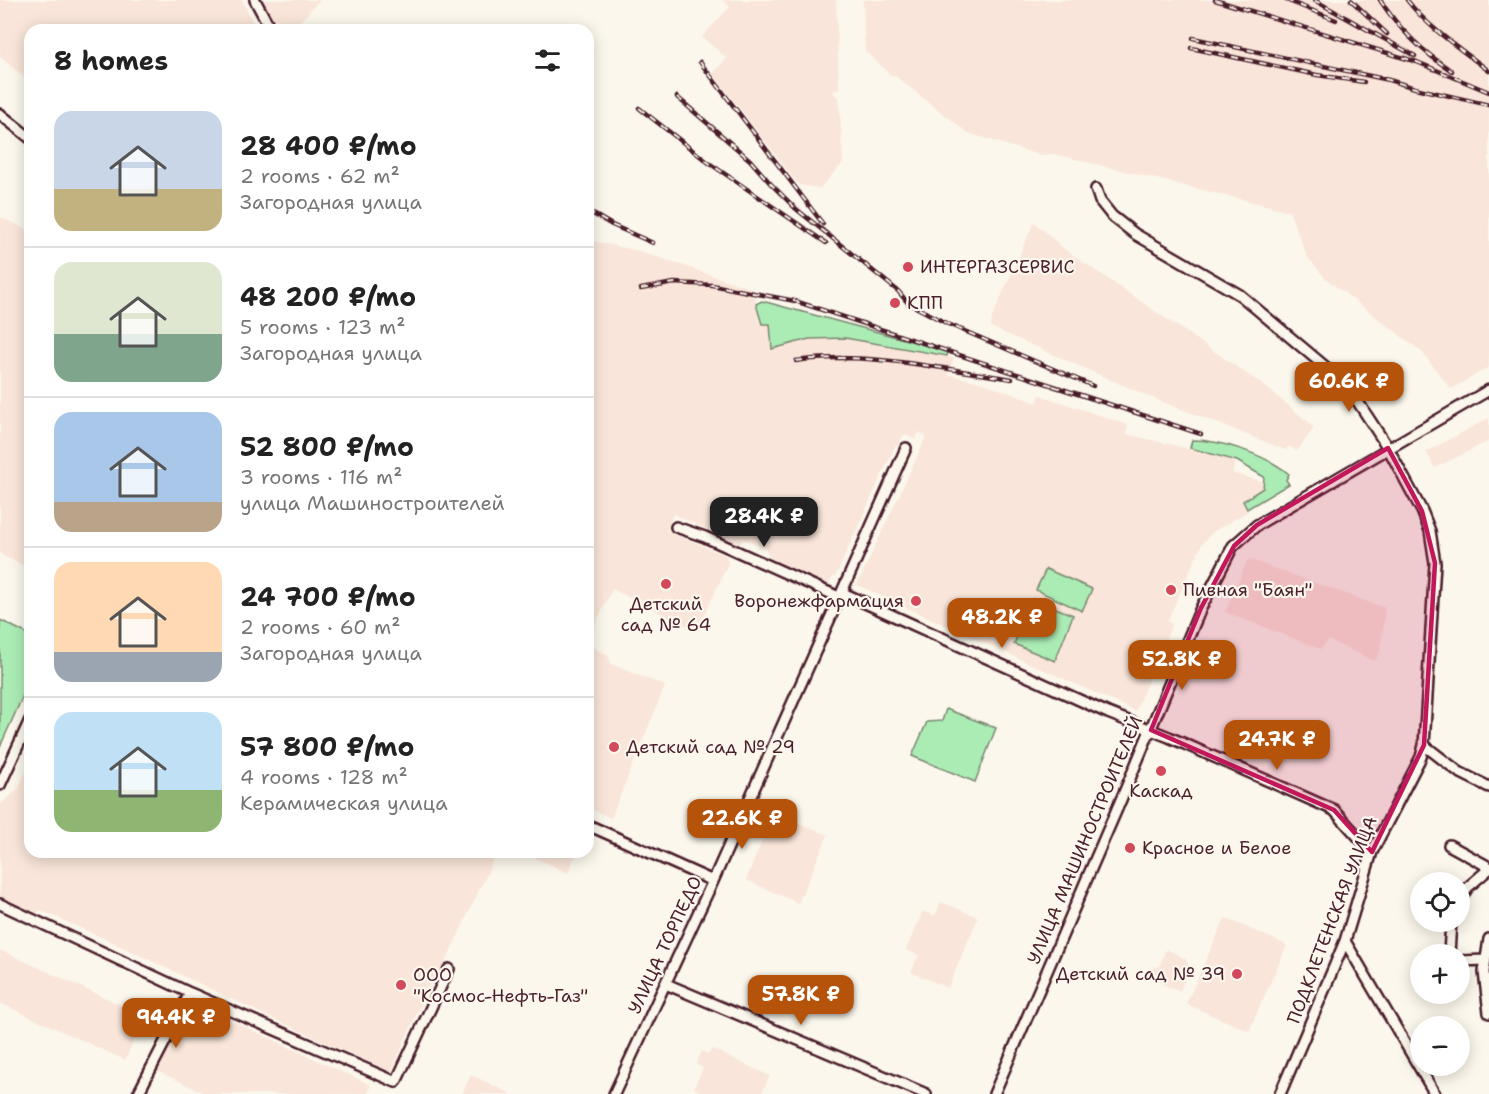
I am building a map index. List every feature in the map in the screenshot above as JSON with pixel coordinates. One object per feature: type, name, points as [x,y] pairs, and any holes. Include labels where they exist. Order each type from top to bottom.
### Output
[{"type":"street","points":[[255,0],[268,24]]},
{"type":"street","points":[[0,114],[24,133]]},
{"type":"street","name":"ПОДКЛЕТЕНСКАЯ УЛИЦА","points":[[1096,189],[1101,201],[1112,216],[1135,234],[1240,295],[1347,385],[1389,448],[1422,510],[1430,531],[1435,563],[1424,745],[1421,757],[1372,852],[1345,941],[1280,1094]]},
{"type":"street","name":"УЛИЦА МАШИНОСТРОИТЕЛЕЙ","points":[[994,1094],[1151,730],[1201,608],[1234,546],[1257,525],[1489,390]]},
{"type":"street","name":"УЛИЦА ТОРПЕДО","points":[[614,1094],[713,881],[906,448]]},
{"type":"street","points":[[676,527],[842,595],[1334,810],[1372,852]]},
{"type":"street","points":[[0,785],[24,733]]},
{"type":"street","points":[[1424,745],[1459,772],[1489,787]]},
{"type":"street","points":[[594,828],[713,881]]},
{"type":"street","points":[[1449,845],[1489,868],[1470,885]]},
{"type":"street","points":[[0,904],[190,993],[396,1082],[448,969]]},
{"type":"street","points":[[1489,939],[1484,972],[1489,1013]]},
{"type":"street","points":[[1345,941],[1435,1094]]},
{"type":"street","points":[[1470,961],[1485,960]]},
{"type":"street","points":[[666,984],[926,1094]]},
{"type":"street","points":[[138,1094],[190,993]]},
{"type":"highlighted area","points":[[1388,448],[1422,511],[1435,563],[1424,745],[1372,852],[1334,810],[1151,730],[1201,608],[1234,546],[1257,525]]},
{"type":"shaded area","points":[[0,0],[242,0],[254,24],[24,24],[24,77],[0,57]]},
{"type":"shaded area","points":[[263,0],[320,0],[297,24],[272,19]]},
{"type":"shaded area","points":[[723,0],[836,0],[839,89],[833,91],[839,98],[843,163],[820,188],[799,185],[713,74],[727,58],[702,37],[730,7]]},
{"type":"shaded area","points":[[863,0],[1489,0],[1489,367],[1451,389],[1422,352],[1325,278],[1307,256],[1289,211],[1054,154],[1039,155],[968,133],[894,75],[892,76],[865,51]]},
{"type":"shaded area","points":[[0,217],[24,228],[24,566],[0,554]]},
{"type":"shaded area","points":[[1034,222],[1064,249],[1266,387],[1308,422],[1314,428],[1297,451],[1289,446],[1286,450],[1150,397],[991,327],[992,318]]},
{"type":"shaded area","points":[[594,241],[639,251],[750,288],[753,291],[762,323],[770,324],[800,340],[845,338],[954,358],[948,375],[950,377],[951,375],[983,383],[1037,403],[1040,395],[1128,425],[1126,434],[1236,462],[1232,473],[1264,482],[1263,487],[1243,501],[1248,511],[1213,532],[1202,544],[1167,621],[1172,624],[1135,711],[857,585],[923,444],[926,436],[919,432],[915,439],[904,434],[898,447],[895,446],[835,577],[833,576],[829,585],[770,558],[766,549],[754,543],[743,539],[740,544],[673,514],[667,530],[726,556],[728,564],[697,631],[612,589],[594,627]]},
{"type":"shaded area","points":[[1489,418],[1489,441],[1435,468],[1426,452]]},
{"type":"shaded area","points":[[1248,559],[1385,608],[1380,652],[1375,661],[1328,640],[1321,649],[1225,612]]},
{"type":"shaded area","name":"Детский сад № 29","points":[[594,648],[608,655],[611,664],[665,686],[611,818],[594,811]]},
{"type":"shaded area","points":[[24,776],[24,858],[494,858],[437,980],[432,978],[391,1072],[40,910],[35,915],[0,899],[0,805],[18,789]]},
{"type":"shaded area","points":[[783,816],[828,835],[798,903],[746,880],[766,832],[775,835]]},
{"type":"shaded area","points":[[536,858],[574,858],[568,873]]},
{"type":"shaded area","points":[[941,902],[978,917],[948,988],[911,972],[919,955],[906,950],[923,911],[935,916]]},
{"type":"shaded area","name":"Детский сад № 39","points":[[1225,918],[1287,945],[1249,1031],[1186,1004]]},
{"type":"shaded area","points":[[1166,949],[1186,959],[1189,970],[1180,991],[1150,976],[1154,966],[1159,968]]},
{"type":"shaded area","points":[[0,950],[145,1016],[125,1060],[0,1003]]},
{"type":"shaded area","points":[[191,1002],[371,1085],[367,1094],[207,1094],[157,1071]]},
{"type":"shaded area","points":[[712,1049],[770,1076],[761,1094],[705,1094],[694,1088],[703,1068],[696,1065],[702,1051],[709,1054]]},
{"type":"shaded area","points":[[471,1075],[512,1094],[462,1094]]},
{"type":"green space","points":[[762,301],[948,351],[947,356],[845,338],[809,339],[772,349],[770,324],[762,324],[756,304]]},
{"type":"green space","points":[[1192,440],[1230,446],[1256,455],[1289,474],[1286,480],[1289,484],[1247,509],[1243,501],[1263,488],[1264,477],[1237,461],[1190,448]]},
{"type":"green space","points":[[1046,569],[1092,589],[1082,611],[1036,590]]},
{"type":"green space","points":[[1033,599],[1073,615],[1055,661],[1014,644]]},
{"type":"green space","points":[[0,620],[24,632],[24,693],[0,747]]},
{"type":"green space","points":[[946,709],[996,728],[975,782],[912,756],[927,722],[942,721]]},
{"type":"railway","points":[[1215,0],[1417,62],[1489,92]]},
{"type":"railway","points":[[1286,0],[1336,20]]},
{"type":"railway","points":[[1314,0],[1415,56]]},
{"type":"railway","points":[[1351,0],[1387,34]]},
{"type":"railway","points":[[1380,0],[1412,39],[1452,71]]},
{"type":"railway","points":[[1407,0],[1435,29],[1489,71]]},
{"type":"railway","points":[[1193,38],[1389,80],[1489,105]]},
{"type":"railway","points":[[1191,48],[1317,75],[1364,82]]},
{"type":"railway","points":[[700,62],[823,224]]},
{"type":"railway","points":[[677,97],[750,160],[795,208],[898,291],[908,303],[948,324],[1093,386]]},
{"type":"railway","points":[[639,108],[709,163],[826,243]]},
{"type":"railway","points":[[594,214],[653,243]]},
{"type":"railway","points":[[641,289],[674,283],[712,285],[795,301],[1060,388]]},
{"type":"railway","points":[[796,361],[848,358],[904,362],[1012,379]]},
{"type":"railway","points":[[1053,386],[1201,434]]},
{"type":"place","name":"ИНТЕРГАЗСЕРВИС","points":[[908,267]]},
{"type":"place","name":"КПП","points":[[895,303]]},
{"type":"place","name":"Детский сад № 64","points":[[666,584]]},
{"type":"place","name":"Пивная \"Баян\"","points":[[1171,590]]},
{"type":"place","name":"Воронежфармация","points":[[916,601]]},
{"type":"place","name":"Детский сад № 29","points":[[614,747]]},
{"type":"place","name":"Каскад","points":[[1161,771]]},
{"type":"place","name":"Красное и Белое","points":[[1130,848]]},
{"type":"place","name":"Детский сад № 39","points":[[1237,974]]},
{"type":"place","name":"ООО \"Космос-Нефть-Газ\"","points":[[401,985]]}]
